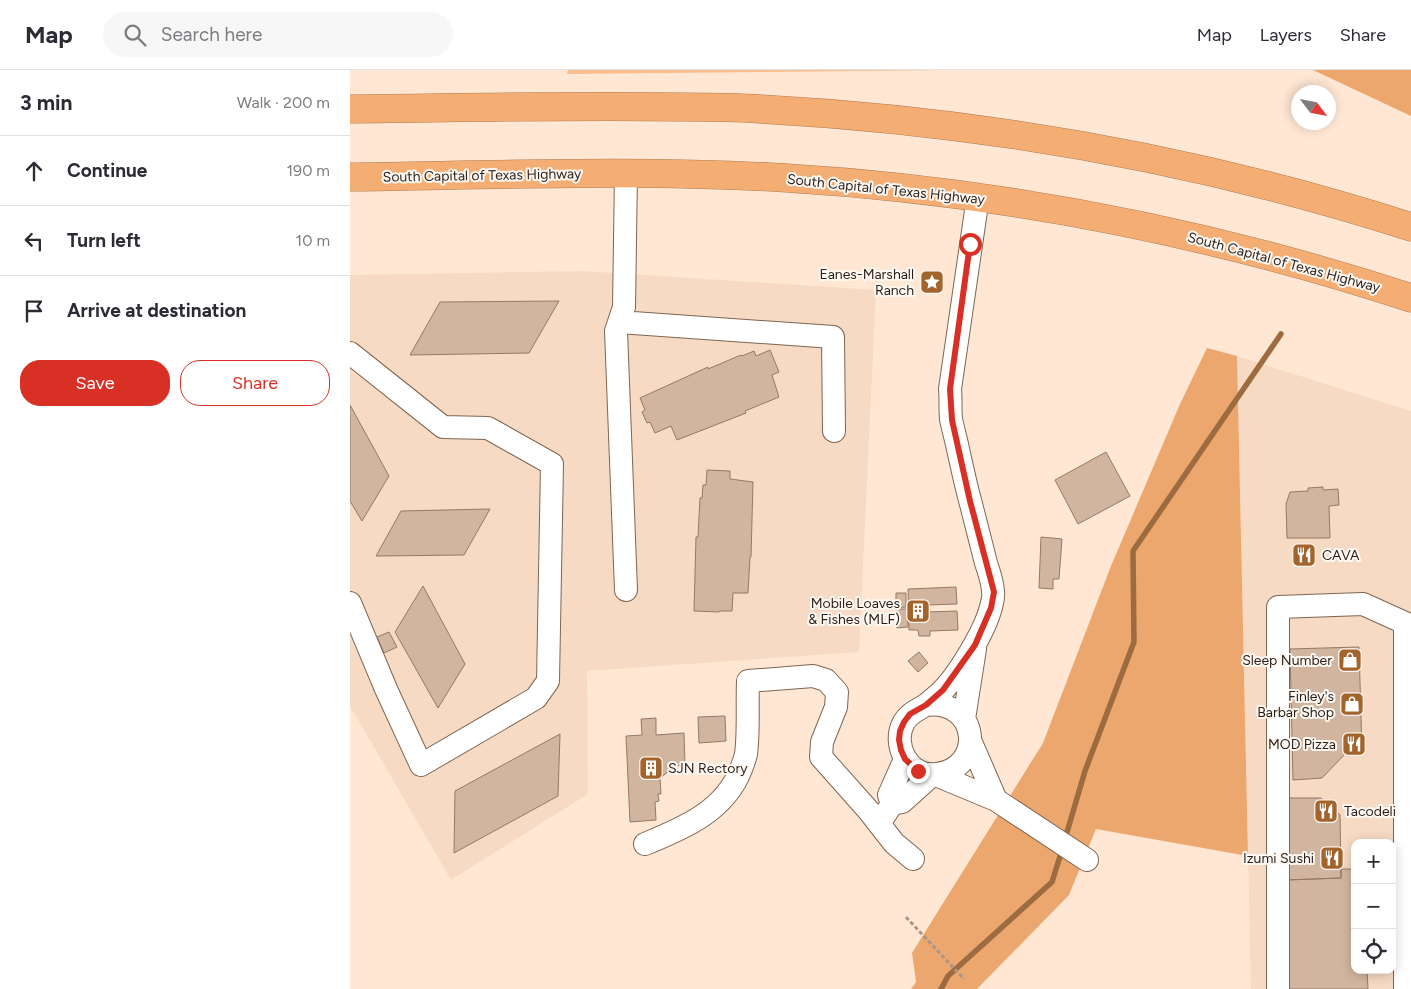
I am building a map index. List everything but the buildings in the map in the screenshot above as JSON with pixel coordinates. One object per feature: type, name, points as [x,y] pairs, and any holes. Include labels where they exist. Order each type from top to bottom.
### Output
[{"type":"highway","points":[[350,109],[598,106],[739,108],[926,123],[1065,142],[1170,162],[1307,196],[1411,227]]},
{"type":"highway","name":"South Capital of Texas Highway","points":[[350,177],[715,175],[803,179],[892,187],[978,197],[1067,211],[1206,240],[1309,267],[1411,298]]},
{"type":"lane","points":[[626,174],[624,307],[616,331],[626,590]]},
{"type":"lane","points":[[978,197],[950,389],[952,420],[970,501],[994,592],[991,608],[975,645],[943,690],[926,705],[910,714],[900,731],[899,740],[905,759],[918,771],[934,775],[996,800],[1087,860]]},
{"type":"lane","points":[[619,322],[833,337],[834,431]]},
{"type":"lane","points":[[350,353],[443,427],[488,428],[552,464],[548,681],[536,698],[421,765],[386,689],[350,603]]},
{"type":"lane","points":[[1278,989],[1278,607],[1363,604],[1408,624],[1408,938],[1405,989]]},
{"type":"lane","points":[[892,804],[902,802],[934,775],[947,772],[960,764],[968,750],[967,729],[975,645]]},
{"type":"lane","points":[[645,844],[694,822],[714,809],[737,779],[746,755],[748,681],[813,676],[826,680],[837,692],[836,708],[822,742],[821,757],[894,843],[913,859]]},
{"type":"lane","points":[[926,705],[948,706],[957,712],[967,729],[996,800]]},
{"type":"lane","points":[[879,824],[892,804],[890,795],[905,759]]},
{"type":"path","points":[[906,917],[964,979]]},
{"type":"shaded area","points":[[568,70],[945,70],[567,74]]},
{"type":"shaded area","points":[[1313,70],[1411,70],[1411,116]]},
{"type":"shaded area","points":[[583,271],[876,290],[859,652],[587,671],[588,794],[451,880],[350,706],[350,275]]},
{"type":"shaded area","points":[[1207,348],[1237,356],[1248,856],[1096,829],[1069,895],[977,989],[911,989],[916,982],[912,953],[1043,743],[1111,566],[1180,404]]},
{"type":"shaded area","points":[[1237,356],[1411,411],[1411,989],[1251,989]]},
{"type":"waterway","points":[[1065,839],[1085,771],[1134,642],[1133,551],[1281,334]]},
{"type":"waterway","points":[[941,989],[948,976],[1052,882],[1062,850]]},
{"type":"place","name":"Eanes-Marshall Ranch","points":[[932,282]]},
{"type":"place","name":"CAVA","points":[[1304,555]]},
{"type":"place","name":"Mobile Loaves & Fishes (MLF)","points":[[918,611]]},
{"type":"place","name":"Sleep Number","points":[[1350,660]]},
{"type":"place","name":"Finley's Barbar Shop","points":[[1352,704]]},
{"type":"place","name":"MOD Pizza","points":[[1354,744]]},
{"type":"place","name":"SJN Rectory","points":[[651,768]]},
{"type":"place","name":"Tacodeli","points":[[1326,811]]},
{"type":"place","name":"Izumi Sushi","points":[[1332,858]]},
{"type":"route","points":[[918,771],[905,759],[899,740],[900,731],[910,714],[926,705],[943,690],[975,645],[991,608],[994,592],[970,501],[952,420],[950,389],[970,244]]}]
